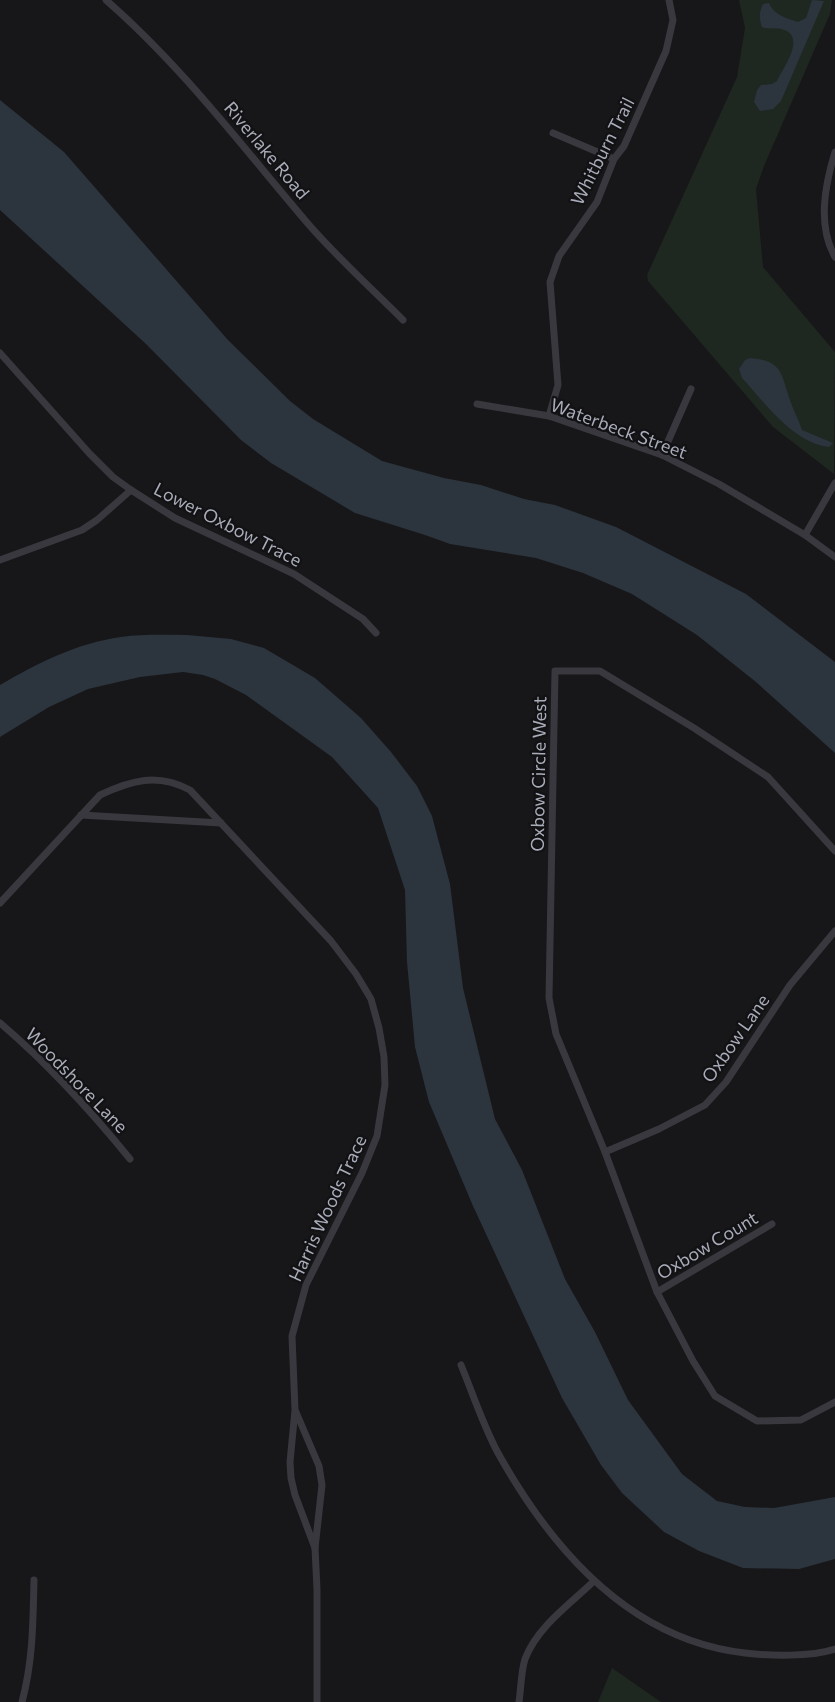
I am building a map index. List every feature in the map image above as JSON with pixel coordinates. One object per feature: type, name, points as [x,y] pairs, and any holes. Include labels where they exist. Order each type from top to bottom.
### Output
[{"type":"street","name":"Riverlake Road","points":[[106,0],[139,29],[201,95],[312,228],[403,320]]},
{"type":"street","name":"Whitburn Trail","points":[[549,416],[558,385],[549,282],[559,256],[597,202],[614,159],[624,146],[666,51],[673,20],[669,0]]},
{"type":"street","points":[[553,133],[614,159]]},
{"type":"street","points":[[835,152],[824,201],[827,242],[835,257]]},
{"type":"street","name":"Lower Oxbow Trace","points":[[0,353],[89,453],[130,490],[185,523],[294,574],[363,619],[376,633]]},
{"type":"street","points":[[662,455],[691,389]]},
{"type":"street","name":"Waterbeck Street","points":[[477,404],[549,416],[662,455],[719,484],[806,534],[835,557]]},
{"type":"street","points":[[806,534],[835,483]]},
{"type":"street","points":[[0,560],[82,530],[97,520],[130,490]]},
{"type":"street","name":"Oxbow Circle West","points":[[835,851],[768,777],[694,728],[600,670],[555,671],[549,998],[556,1034],[605,1152],[657,1292],[693,1361],[716,1396],[757,1421],[801,1420],[835,1402]]},
{"type":"street","name":"Harris Woods Trace","points":[[0,903],[100,795],[119,786],[160,779],[190,790],[331,940],[371,999],[384,1057],[385,1085],[377,1136],[362,1173],[306,1285],[297,1314],[292,1348],[295,1410],[290,1462],[291,1478],[315,1548]]},
{"type":"street","points":[[81,815],[221,823]]},
{"type":"street","name":"Oxbow Lane","points":[[605,1152],[705,1105],[726,1082],[790,985],[835,931]]},
{"type":"street","name":"Woodshore Lane","points":[[0,1023],[50,1068],[94,1114],[130,1159]]},
{"type":"street","name":"Oxbow Count","points":[[657,1292],[772,1224]]},
{"type":"street","points":[[461,1365],[497,1452],[537,1513],[572,1558],[594,1581],[625,1607],[681,1638],[729,1652],[762,1655],[825,1652],[835,1649]]},
{"type":"street","name":"Harris Woods Trace","points":[[295,1410],[319,1466],[321,1479],[315,1548],[316,1702]]},
{"type":"street","points":[[22,1702],[33,1644],[34,1580]]},
{"type":"street","points":[[519,1702],[524,1662],[531,1645],[547,1625],[594,1581]]},
{"type":"shaded area","points":[[739,0],[832,0],[830,14],[756,189],[763,267],[835,352],[834,474],[773,427],[648,281],[647,275],[737,77],[745,28]]},
{"type":"shaded area","points":[[812,0],[824,1],[781,101],[773,109],[760,111],[754,102],[757,90],[761,85],[777,81],[793,45],[793,38],[789,32],[779,28],[762,27],[760,16],[763,4],[769,3],[777,13],[798,22],[806,18]]},
{"type":"shaded area","points":[[0,100],[64,152],[228,340],[290,401],[313,419],[382,461],[444,478],[481,485],[524,499],[555,505],[616,527],[746,594],[835,662],[835,753],[756,682],[697,635],[632,594],[583,573],[536,558],[450,544],[355,513],[271,463],[241,440],[146,344],[0,210]]},
{"type":"shaded area","points":[[750,358],[769,362],[780,371],[802,430],[833,443],[829,447],[803,438],[760,399],[742,378],[739,369],[745,360]]},
{"type":"shaded area","points":[[137,635],[187,635],[231,639],[264,648],[315,678],[361,718],[417,786],[432,816],[450,884],[463,988],[495,1119],[522,1170],[565,1279],[595,1332],[628,1400],[682,1474],[717,1501],[745,1507],[774,1508],[835,1497],[835,1559],[799,1569],[743,1568],[699,1551],[664,1532],[622,1493],[601,1465],[562,1398],[473,1206],[429,1102],[415,1047],[407,962],[405,890],[378,808],[332,757],[246,695],[215,679],[183,672],[140,677],[88,689],[49,707],[0,737],[0,685],[14,677],[58,655],[105,640]]},
{"type":"shaded area","points":[[612,1668],[661,1702],[598,1702]]}]
